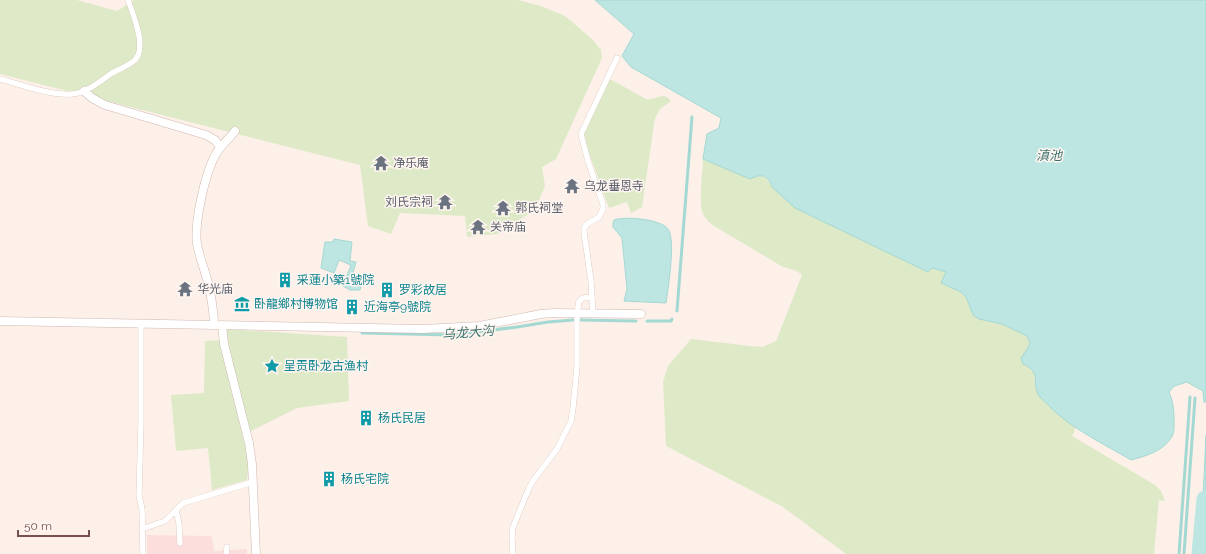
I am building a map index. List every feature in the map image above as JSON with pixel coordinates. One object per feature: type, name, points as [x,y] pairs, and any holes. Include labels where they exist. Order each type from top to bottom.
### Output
[{"type":"street","points":[[84,91],[92,98],[105,105],[206,135],[215,140],[220,147]]},
{"type":"street","points":[[235,131],[220,147],[211,164],[201,200],[196,231],[199,254],[210,290],[249,443],[252,464],[256,554]]},
{"type":"street","points":[[0,321],[346,328],[451,328],[479,326],[541,314],[641,314]]},
{"type":"lane","points":[[0,79],[53,93],[72,95],[84,91],[134,61],[141,46],[128,0]]},
{"type":"lane","points":[[593,313],[591,281],[584,228],[587,224],[599,218],[603,209],[581,134],[617,58]]},
{"type":"lane","points":[[513,554],[513,527],[529,488],[558,449],[571,421],[577,367],[577,313],[579,301],[585,297],[592,297]]},
{"type":"lane","points":[[141,323],[139,496],[142,509],[143,554]]},
{"type":"lane","points":[[142,529],[165,520],[183,503],[253,482]]},
{"type":"lane","points":[[176,510],[179,524],[180,543]]},
{"type":"lane","points":[[226,554],[227,547]]},
{"type":"shaded area","points":[[147,535],[212,536],[214,551],[247,549],[247,554],[147,554]]},
{"type":"green space","points":[[0,0],[77,0],[117,11],[134,0],[518,0],[541,6],[565,16],[592,39],[601,50],[602,58],[556,159],[542,167],[545,186],[535,210],[497,234],[467,237],[465,216],[400,213],[391,234],[368,226],[360,165],[0,74]]},
{"type":"green space","points":[[610,79],[646,99],[665,96],[671,101],[660,109],[655,118],[642,207],[631,213],[627,202],[609,208],[584,139],[584,132]]},
{"type":"green space","points":[[703,159],[750,179],[758,176],[764,177],[769,181],[773,188],[929,272],[931,268],[946,272],[941,283],[961,292],[966,297],[973,315],[979,319],[1002,324],[1027,336],[1030,342],[1021,358],[1023,364],[1029,367],[1034,373],[1036,388],[1045,402],[1055,412],[1076,428],[1072,436],[1155,485],[1161,491],[1165,501],[1159,500],[1154,554],[846,554],[783,507],[666,446],[663,382],[668,366],[691,339],[763,347],[776,341],[802,275],[797,271],[783,267],[714,226],[706,219],[703,214],[701,202]]},
{"type":"green space","points":[[226,329],[347,337],[349,401],[297,408],[249,432],[230,354]]},
{"type":"green space","points":[[221,340],[249,463],[247,480],[212,490],[208,448],[176,451],[171,395],[204,393],[205,341]]},
{"type":"water","name":"滇池","points":[[595,0],[1206,0],[1206,402],[1204,402],[1203,391],[1187,382],[1174,386],[1169,392],[1174,413],[1174,429],[1168,443],[1159,450],[1131,460],[1079,430],[1051,408],[1037,392],[1035,375],[1029,367],[1023,364],[1021,358],[1030,342],[1027,336],[1002,324],[979,319],[973,315],[966,297],[961,292],[941,283],[946,272],[932,268],[928,272],[795,208],[773,188],[769,180],[764,176],[757,176],[750,179],[703,159],[707,134],[719,128],[721,118],[631,67],[622,56],[634,34]]},
{"type":"water","points":[[629,218],[652,221],[668,229],[670,234],[671,253],[670,276],[666,303],[624,301],[627,289],[622,238],[613,227],[614,220]]},
{"type":"water","points":[[334,239],[352,242],[350,261],[356,262],[350,283],[361,285],[360,290],[350,290],[343,286],[351,265],[339,260],[334,273],[321,268],[325,242],[333,242]]},
{"type":"water","points":[[1206,435],[1206,500],[1203,499]]},
{"type":"waterway","name":"乌龙大沟","points":[[677,311],[692,117]]},
{"type":"waterway","name":"乌龙大沟","points":[[647,321],[671,321],[672,319]]},
{"type":"waterway","name":"乌龙大沟","points":[[362,333],[453,335],[573,320]]},
{"type":"waterway","name":"乌龙大沟","points":[[581,320],[636,321]]},
{"type":"waterway","points":[[1179,554],[1190,397]]},
{"type":"waterway","points":[[1184,554],[1195,398]]},
{"type":"waterway","points":[[1200,554],[1205,499]]},
{"type":"place","name":"净乐庵","points":[[381,163]]},
{"type":"place","name":"乌龙垂恩寺","points":[[572,186]]},
{"type":"place","name":"刘氏宗祠","points":[[445,202]]},
{"type":"place","name":"郭氏祠堂","points":[[503,208]]},
{"type":"place","name":"关帝庙","points":[[478,227]]},
{"type":"place","name":"采蓮小築1號院","points":[[285,280]]},
{"type":"place","name":"华光庙","points":[[185,289]]},
{"type":"place","name":"罗彩故居","points":[[387,290]]},
{"type":"place","name":"卧龍鄉村博物馆","points":[[242,304]]},
{"type":"place","name":"近海亭9號院","points":[[352,307]]},
{"type":"place","name":"呈贡卧龙古渔村","points":[[272,366]]},
{"type":"place","name":"杨氏民居","points":[[366,418]]},
{"type":"place","name":"杨氏宅院","points":[[329,479]]}]
